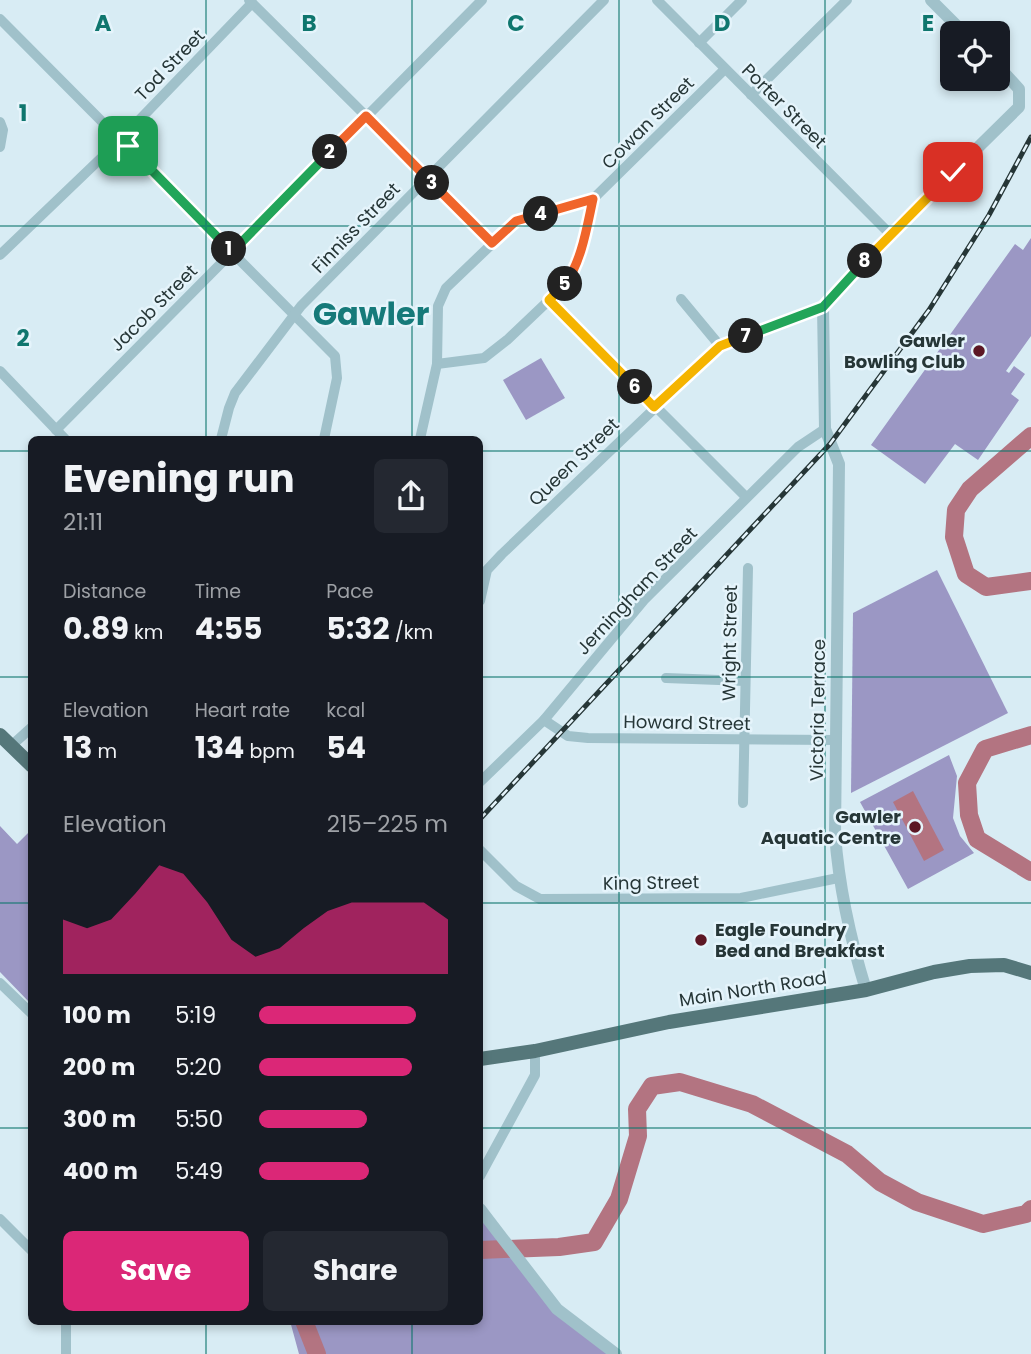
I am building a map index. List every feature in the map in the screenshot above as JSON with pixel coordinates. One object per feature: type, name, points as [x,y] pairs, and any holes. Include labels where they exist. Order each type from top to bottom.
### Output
[{"type":"main road","points":[[0,735],[6,745],[28,763]]},
{"type":"main road","name":"Main North Road","points":[[483,1059],[535,1051],[669,1022],[866,990],[934,972],[970,966],[1004,965],[1031,973]]},
{"type":"street","name":"Jacob Street","points":[[56,430],[482,0]]},
{"type":"street","name":"Finniss Street","points":[[222,436],[235,393],[301,306],[604,0]]},
{"type":"street","name":"Porter Street","points":[[657,0],[890,234]]},
{"type":"street","points":[[699,43],[743,0]]},
{"type":"street","points":[[751,95],[847,0]]},
{"type":"street","points":[[931,0],[952,21]]},
{"type":"street","points":[[250,1],[492,243]]},
{"type":"street","name":"Tod Street","points":[[0,255],[121,139],[250,1]]},
{"type":"street","points":[[0,19],[335,356],[337,378],[325,436]]},
{"type":"street","name":"Cowan Street","points":[[593,199],[724,69]]},
{"type":"street","points":[[825,429],[823,307],[890,234],[1016,111],[1021,102],[1019,89],[1010,79]]},
{"type":"street","points":[[0,122],[3,130],[0,147]]},
{"type":"street","points":[[422,436],[437,364],[438,306],[446,288],[516,221],[593,199]]},
{"type":"street","points":[[437,364],[484,358],[507,341],[549,300],[571,275],[593,199]]},
{"type":"street","name":"Tod Street","points":[[0,262],[21,236]]},
{"type":"street","points":[[681,299],[720,346]]},
{"type":"street","points":[[549,300],[746,497]]},
{"type":"street","name":"Queen Street","points":[[483,588],[487,570],[720,346],[823,307]]},
{"type":"street","points":[[0,371],[62,436]]},
{"type":"street","name":"Jerningham Street","points":[[483,779],[544,720],[644,600],[746,497],[799,447],[825,429]]},
{"type":"street","name":"Victoria Terrace","points":[[825,429],[839,464],[834,805],[838,878],[850,936],[866,990]]},
{"type":"street","name":"Wright Street","points":[[743,803],[748,568]]},
{"type":"street","points":[[666,678],[745,681]]},
{"type":"street","name":"Howard Street","points":[[544,720],[568,736],[588,738],[836,740]]},
{"type":"street","points":[[6,745],[28,730]]},
{"type":"street","name":"King Street","points":[[483,853],[527,894],[550,900],[741,898],[838,878]]},
{"type":"street","points":[[0,983],[28,1010]]},
{"type":"street","points":[[483,1170],[535,1075],[535,1051]]},
{"type":"street","points":[[483,1213],[556,1309],[615,1354]]},
{"type":"street","points":[[0,1219],[28,1247]]},
{"type":"street","points":[[66,1325],[66,1354]]},
{"type":"shaded area","name":"Gawler Bowling Club","points":[[1031,238],[1031,336],[1006,371],[1009,373],[1014,366],[1025,374],[1011,394],[1019,400],[978,460],[955,444],[925,484],[871,445],[1015,244],[1023,250]]},
{"type":"shaded area","points":[[541,358],[565,398],[526,420],[503,380]]},
{"type":"shaded area","points":[[937,570],[1008,713],[851,793],[853,613]]},
{"type":"shaded area","name":"Gawler Aquatic Centre","points":[[949,755],[957,776],[953,818],[960,836],[974,853],[908,889],[860,802]]},
{"type":"shaded area","points":[[913,791],[944,850],[924,861],[893,802]]},
{"type":"shaded area","points":[[0,826],[17,844],[28,833],[28,1001],[0,972]]},
{"type":"shaded area","points":[[483,1213],[546,1298],[616,1354],[299,1354],[291,1325],[483,1325]]},
{"type":"waterway","points":[[1031,436],[970,489],[956,510],[954,537],[966,574],[986,587],[1031,581]]},
{"type":"waterway","points":[[1031,735],[985,749],[967,783],[969,815],[977,839],[1031,872]]},
{"type":"waterway","points":[[483,1250],[559,1247],[594,1242],[619,1199],[638,1136],[637,1109],[652,1086],[680,1082],[752,1104],[847,1154],[880,1182],[917,1202],[983,1224],[1026,1214],[1031,1209]]},
{"type":"waterway","points":[[306,1325],[317,1354]]},
{"type":"railway","points":[[483,816],[830,444],[929,310],[989,215],[1031,137]]},
{"type":"place","name":"Gawler Bowling Club","points":[[979,351]]},
{"type":"place","name":"Gawler Aquatic Centre","points":[[915,827]]},
{"type":"place","name":"Eagle Foundry Bed and Breakfast","points":[[701,940]]},
{"type":"district","name":"Gawler","points":[[371,314]]},
{"type":"route","points":[[128,146],[232,252],[366,116],[492,243],[516,221],[593,199],[584,238],[571,275],[549,300],[654,407],[720,346],[823,307],[890,234],[953,172]]}]
